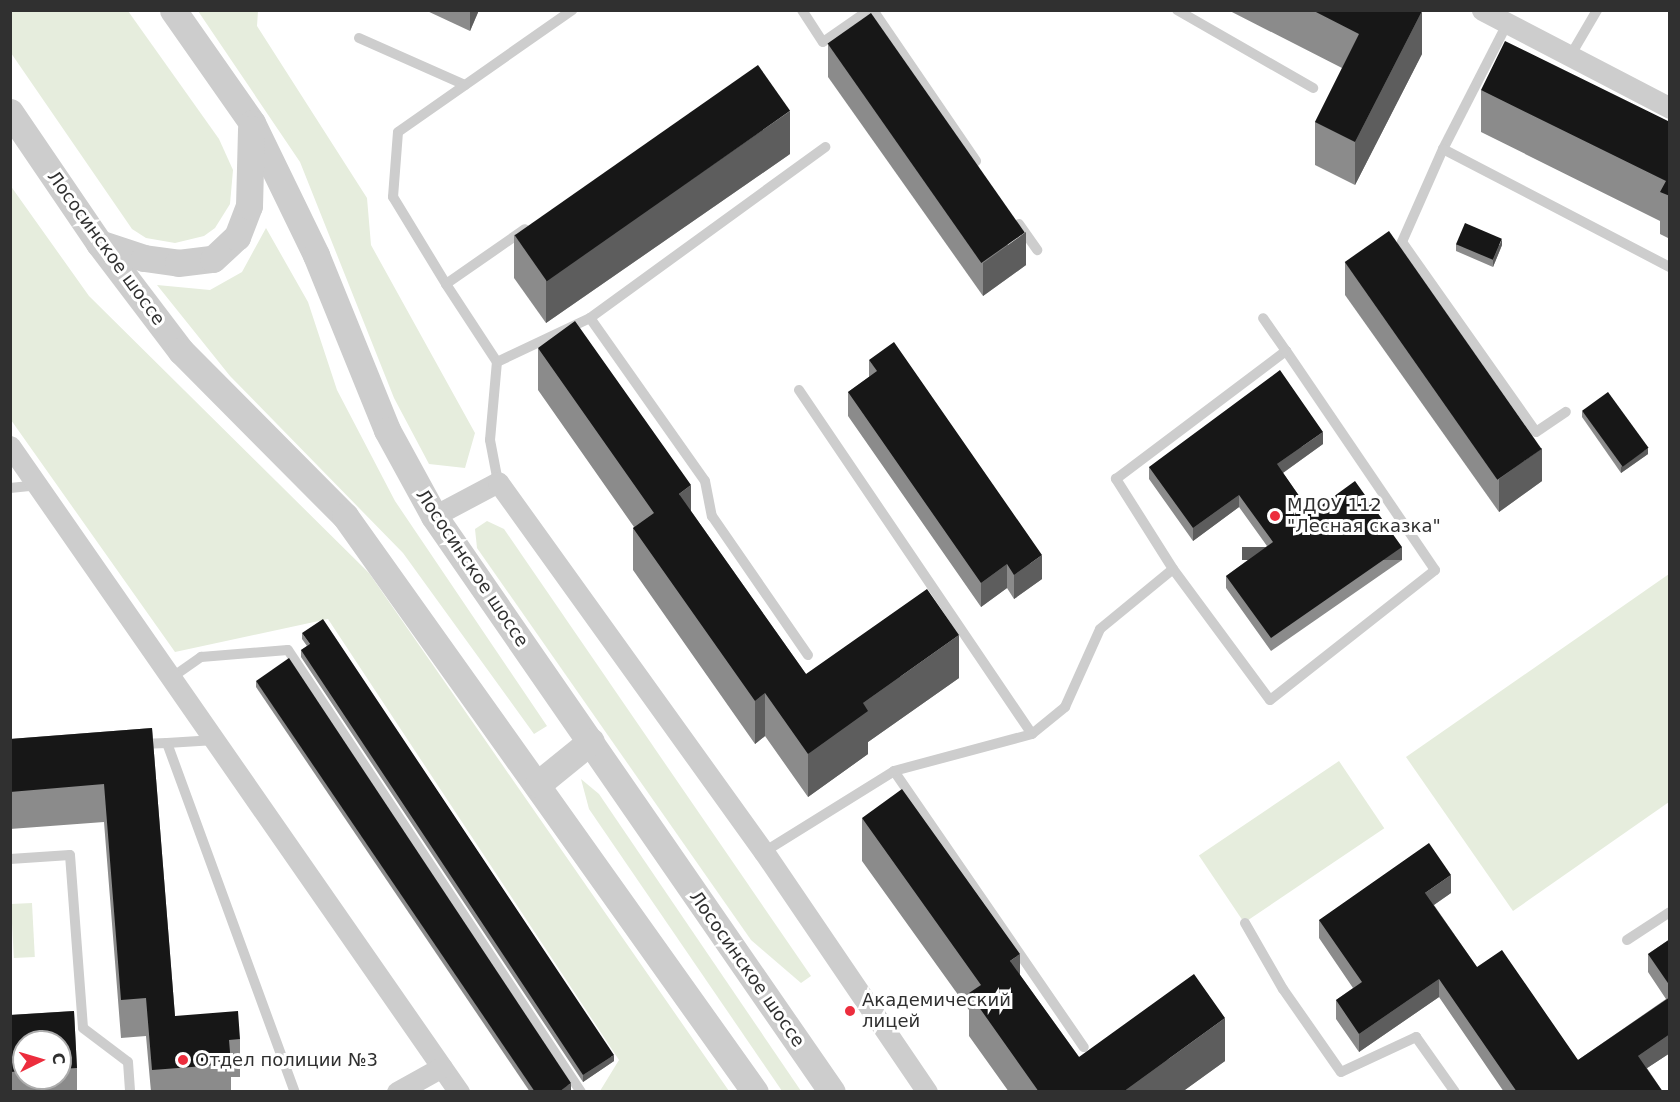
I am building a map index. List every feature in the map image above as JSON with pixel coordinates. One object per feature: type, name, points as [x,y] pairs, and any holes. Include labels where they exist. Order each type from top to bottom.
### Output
[{"type":"street","name":"Лососинское шоссе","points":[[173,10],[252,123],[316,255],[387,430],[434,516],[832,1092]]},
{"type":"street","points":[[1482,10],[1569,58],[1670,108]]},
{"type":"street","name":"Лососинское шоссе","points":[[10,112],[99,243],[181,351],[345,516],[538,784],[755,1092]]},
{"type":"street","points":[[99,243],[178,263],[213,259],[237,237],[249,206],[252,123]]},
{"type":"street","points":[[10,446],[459,1092]]},
{"type":"street","points":[[434,516],[498,482],[764,852],[927,1092]]},
{"type":"street","points":[[538,784],[591,741]]},
{"type":"street","points":[[397,1092],[442,1066]]},
{"type":"lane","points":[[498,482],[490,440],[497,362],[393,197],[398,132],[572,10]]},
{"type":"lane","points":[[802,10],[823,42],[871,10],[984,174]]},
{"type":"lane","points":[[1176,10],[1313,88]]},
{"type":"lane","points":[[1569,58],[1597,10]]},
{"type":"lane","points":[[1507,24],[1443,148],[1402,242],[1536,432],[1566,412]]},
{"type":"lane","points":[[359,38],[465,85]]},
{"type":"lane","points":[[497,362],[590,318],[825,147]]},
{"type":"lane","points":[[1443,148],[1670,267]]},
{"type":"lane","points":[[1010,212],[1037,250]]},
{"type":"lane","points":[[446,284],[535,222]]},
{"type":"lane","points":[[590,318],[705,481],[712,516],[808,655]]},
{"type":"lane","points":[[1263,318],[1286,351],[1435,570],[1270,700],[1173,569],[1116,479],[1286,351]]},
{"type":"lane","points":[[799,390],[1032,734]]},
{"type":"lane","points":[[10,488],[38,485]]},
{"type":"lane","points":[[764,852],[894,771],[1032,734],[1065,707],[1100,629],[1173,569]]},
{"type":"lane","points":[[171,678],[201,657],[288,650],[581,1092]]},
{"type":"lane","points":[[123,745],[215,740]]},
{"type":"lane","points":[[167,743],[295,1092]]},
{"type":"lane","points":[[894,771],[1084,1047]]},
{"type":"lane","points":[[10,859],[70,855],[83,1028],[128,1062],[130,1092]]},
{"type":"lane","points":[[1627,940],[1670,912]]},
{"type":"lane","points":[[1245,923],[1283,989],[1341,1072],[1416,1037],[1455,1092]]},
{"type":"green space","points":[[10,11],[128,11],[219,139],[233,170],[230,204],[215,228],[204,236],[175,243],[146,238],[132,229],[11,53]]},
{"type":"green space","points":[[198,11],[258,11],[257,26],[367,198],[371,245],[475,433],[465,468],[429,464],[394,398],[300,162]]},
{"type":"green space","points":[[10,185],[89,296],[369,573],[729,1091],[600,1091],[619,1060],[328,619],[175,652],[11,420]]},
{"type":"green space","points":[[266,228],[308,302],[337,390],[395,501],[547,726],[534,734],[403,553],[230,376],[157,285],[210,290],[242,272]]},
{"type":"green space","points":[[487,521],[504,529],[811,976],[801,983],[751,940],[477,548],[475,529]]},
{"type":"green space","points":[[1669,574],[1669,802],[1513,911],[1406,757]]},
{"type":"green space","points":[[1339,761],[1384,828],[1244,923],[1199,856]]},
{"type":"green space","points":[[581,779],[599,794],[801,1091],[782,1091],[589,809]]},
{"type":"green space","points":[[32,903],[35,957],[14,958],[11,904]]},
{"type":"building","points":[[1312,10],[1422,11],[1355,142],[1315,122],[1359,34]]},
{"type":"building","points":[[871,13],[1025,233],[981,263],[828,43]]},
{"type":"building","points":[[1505,41],[1670,122],[1670,196],[1660,192],[1666,181],[1481,90]]},
{"type":"building","points":[[758,65],[790,111],[547,281],[515,235]]},
{"type":"building","points":[[1465,223],[1502,239],[1493,260],[1456,244]]},
{"type":"building","points":[[1389,231],[1542,449],[1497,480],[1345,262]]},
{"type":"building","points":[[575,321],[691,485],[679,494],[806,674],[927,589],[959,635],[863,703],[868,711],[808,754],[765,693],[755,701],[633,528],[654,513],[538,348]]},
{"type":"building","points":[[894,342],[1042,555],[1014,575],[1007,564],[981,583],[848,392],[877,371],[869,360]]},
{"type":"building","name":"МДОУ 112 \"Лесная сказка\"","points":[[1280,370],[1323,432],[1277,464],[1311,513],[1355,481],[1402,547],[1271,638],[1226,576],[1273,542],[1239,495],[1193,528],[1149,467]]},
{"type":"building","points":[[1608,392],[1649,448],[1623,467],[1582,411]]},
{"type":"building","points":[[323,619],[614,1055],[583,1075],[301,650],[310,644],[302,633]]},
{"type":"building","points":[[289,658],[571,1083],[559,1092],[535,1092],[256,681]]},
{"type":"building","points":[[152,728],[175,1016],[238,1011],[240,1039],[229,1040],[231,1064],[152,1070],[146,998],[121,1000],[104,784],[10,792],[10,739]]},
{"type":"building","points":[[902,789],[1020,954],[1010,961],[1079,1057],[1194,974],[1225,1018],[1123,1092],[1039,1092],[969,993],[981,985],[862,818]]},
{"type":"building","points":[[1429,843],[1451,875],[1425,893],[1477,967],[1502,950],[1578,1060],[1670,997],[1670,1034],[1638,1056],[1663,1092],[1517,1092],[1439,979],[1359,1034],[1336,1000],[1362,982],[1319,920]]},
{"type":"building","points":[[1670,939],[1670,986],[1648,954]]},
{"type":"building","points":[[74,1011],[77,1068],[72,1068],[72,1030],[12,1030],[12,1072],[10,1072],[10,1015]]},
{"type":"place","name":"МДОУ 112 \"Лесная сказка\"","points":[[1275,516]]},
{"type":"place","name":"Академический лицей","points":[[850,1011]]},
{"type":"place","name":"Отдел полиции №3","points":[[183,1060]]}]
